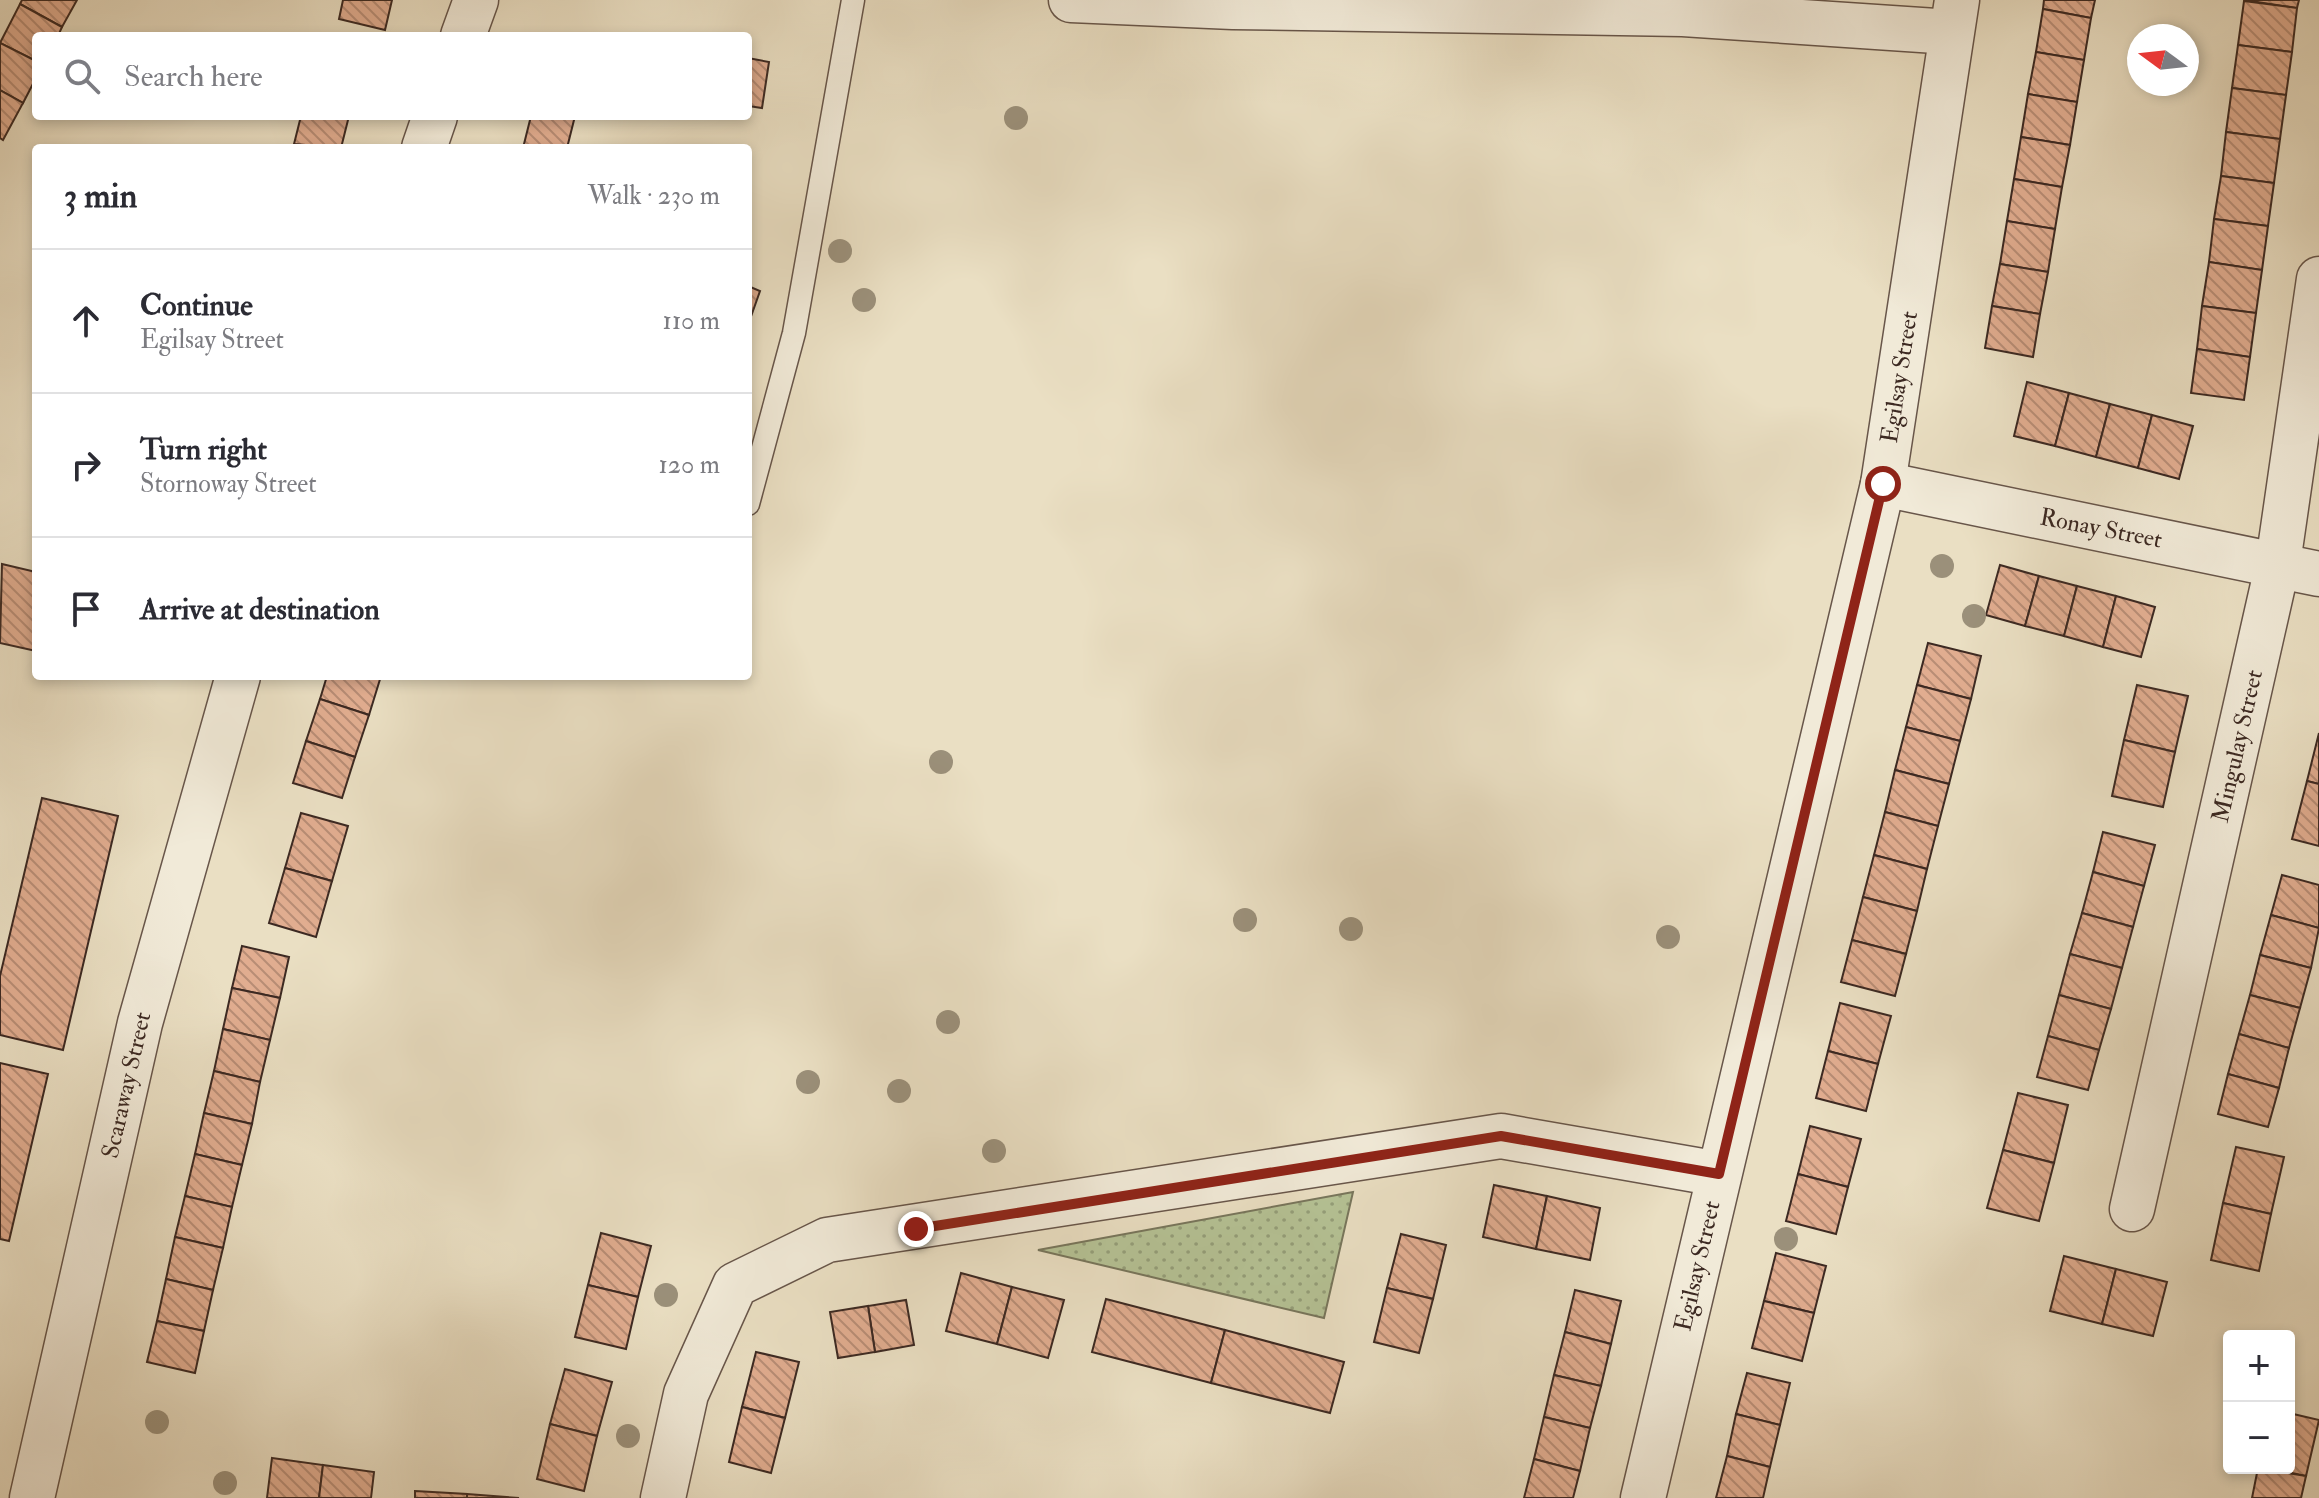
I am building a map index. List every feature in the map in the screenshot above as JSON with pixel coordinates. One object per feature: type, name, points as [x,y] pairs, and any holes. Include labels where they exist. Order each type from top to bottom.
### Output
[{"type":"street","points":[[464,32],[476,0]]},
{"type":"street","points":[[1071,0],[1233,7],[1954,16]]},
{"type":"street","name":"Egilsay Street","points":[[1643,1498],[1883,484],[1954,16]]},
{"type":"street","points":[[425,144],[434,120]]},
{"type":"street","name":"Mingulay Street","points":[[2132,1209],[2299,568],[2319,279]]},
{"type":"street","name":"Ronay Street","points":[[1883,484],[2299,568]]},
{"type":"street","name":"Scaraway Street","points":[[21,1493],[140,1023],[237,680]]},
{"type":"street","points":[[663,1498],[686,1394],[735,1285],[827,1240],[1501,1136],[1719,1174]]},
{"type":"lane","points":[[752,489],[794,333],[853,0]]},
{"type":"green space","points":[[1353,1192],[1324,1318],[1038,1250]]},
{"type":"building","points":[[22,0],[77,0],[62,27],[20,4]]},
{"type":"building","points":[[343,0],[392,0],[385,30],[339,19]]},
{"type":"building","points":[[2044,0],[2095,0],[2091,18],[2043,9]]},
{"type":"building","points":[[2244,0],[2299,0],[2297,8]]},
{"type":"building","points":[[2244,1],[2297,8],[2292,52],[2238,45]]},
{"type":"building","points":[[20,4],[62,27],[60,32],[32,32],[32,59],[0,43]]},
{"type":"building","points":[[2043,9],[2091,18],[2084,60],[2036,52]]},
{"type":"building","points":[[0,43],[32,59],[32,86],[23,103],[0,90]]},
{"type":"building","points":[[2238,45],[2292,52],[2286,95],[2232,88]]},
{"type":"building","points":[[2036,52],[2084,60],[2077,102],[2028,94]]},
{"type":"building","points":[[752,59],[769,62],[762,108],[752,107]]},
{"type":"building","points":[[2232,88],[2286,95],[2280,139],[2226,132]]},
{"type":"building","points":[[0,90],[23,103],[3,140],[0,138]]},
{"type":"building","points":[[2028,94],[2077,102],[2070,145],[2021,137]]},
{"type":"building","points":[[300,120],[348,120],[342,144],[294,144]]},
{"type":"building","points":[[530,120],[574,120],[568,144],[524,144]]},
{"type":"building","points":[[2226,132],[2280,139],[2274,183],[2221,176]]},
{"type":"building","points":[[2021,137],[2070,145],[2062,187],[2014,179]]},
{"type":"building","points":[[2221,176],[2274,183],[2268,226],[2214,219]]},
{"type":"building","points":[[2014,179],[2062,187],[2055,229],[2007,221]]},
{"type":"building","points":[[2214,219],[2268,226],[2262,270],[2209,262]]},
{"type":"building","points":[[2007,221],[2055,229],[2048,272],[2000,264]]},
{"type":"building","points":[[2209,262],[2262,270],[2256,313],[2202,306]]},
{"type":"building","points":[[2000,264],[2048,272],[2040,314],[1992,306]]},
{"type":"building","points":[[752,288],[760,291],[752,314]]},
{"type":"building","points":[[1992,306],[2040,314],[2033,357],[1985,348]]},
{"type":"building","points":[[2202,306],[2256,313],[2250,357],[2197,349]]},
{"type":"building","points":[[2197,349],[2250,357],[2244,400],[2191,393]]},
{"type":"building","points":[[2027,382],[2069,393],[2055,446],[2014,436]]},
{"type":"building","points":[[2069,393],[2110,404],[2096,457],[2055,446]]},
{"type":"building","points":[[2110,404],[2152,415],[2138,468],[2096,457]]},
{"type":"building","points":[[2152,415],[2193,426],[2179,479],[2138,468]]},
{"type":"building","points":[[2,564],[32,571],[32,650],[0,643]]},
{"type":"building","points":[[2000,565],[2039,576],[2025,626],[1986,615]]},
{"type":"building","points":[[2039,576],[2077,586],[2064,636],[2025,626]]},
{"type":"building","points":[[2077,586],[2116,596],[2103,647],[2064,636]]},
{"type":"building","points":[[2116,596],[2155,607],[2141,657],[2103,647]]},
{"type":"building","points":[[1928,643],[1981,656],[1971,699],[1917,685]]},
{"type":"building","points":[[326,680],[380,680],[369,715],[320,699]]},
{"type":"building","points":[[1917,685],[1971,699],[1960,741],[1906,727]]},
{"type":"building","points":[[2137,685],[2188,696],[2175,752],[2124,740]]},
{"type":"building","points":[[320,699],[369,715],[355,757],[306,741]]},
{"type":"building","points":[[1906,727],[1960,741],[1949,784],[1895,770]]},
{"type":"building","points":[[2319,733],[2319,784],[2307,781]]},
{"type":"building","points":[[2124,740],[2175,752],[2163,807],[2112,796]]},
{"type":"building","points":[[306,741],[355,757],[342,798],[293,783]]},
{"type":"building","points":[[1895,770],[1949,784],[1938,826],[1885,812]]},
{"type":"building","points":[[2307,781],[2319,784],[2319,846],[2292,839]]},
{"type":"building","points":[[42,798],[118,816],[63,1050],[0,1035],[0,976]]},
{"type":"building","points":[[1885,812],[1938,826],[1927,869],[1874,855]]},
{"type":"building","points":[[301,813],[348,826],[332,881],[285,868]]},
{"type":"building","points":[[2103,832],[2155,845],[2144,886],[2093,872]]},
{"type":"building","points":[[1874,855],[1927,869],[1917,911],[1863,897]]},
{"type":"building","points":[[285,868],[332,881],[316,937],[269,923]]},
{"type":"building","points":[[2093,872],[2144,886],[2133,927],[2082,913]]},
{"type":"building","points":[[2282,875],[2319,885],[2319,928],[2271,915]]},
{"type":"building","points":[[1863,897],[1917,911],[1906,954],[1852,940]]},
{"type":"building","points":[[2082,913],[2133,927],[2122,968],[2070,954]]},
{"type":"building","points":[[2271,915],[2319,928],[2311,968],[2260,955]]},
{"type":"building","points":[[1852,940],[1906,954],[1895,996],[1841,982]]},
{"type":"building","points":[[242,946],[289,957],[280,998],[232,988]]},
{"type":"building","points":[[2070,954],[2122,968],[2111,1009],[2059,995]]},
{"type":"building","points":[[2260,955],[2311,968],[2300,1008],[2250,995]]},
{"type":"building","points":[[232,988],[280,998],[270,1040],[223,1029]]},
{"type":"building","points":[[2059,995],[2111,1009],[2099,1050],[2048,1036]]},
{"type":"building","points":[[2250,995],[2300,1008],[2289,1048],[2239,1034]]},
{"type":"building","points":[[1840,1003],[1891,1016],[1878,1064],[1828,1051]]},
{"type":"building","points":[[223,1029],[270,1040],[260,1082],[214,1071]]},
{"type":"building","points":[[2239,1034],[2289,1048],[2279,1088],[2228,1074]]},
{"type":"building","points":[[2048,1036],[2099,1050],[2088,1090],[2037,1077]]},
{"type":"building","points":[[1828,1051],[1878,1064],[1866,1111],[1816,1098]]},
{"type":"building","points":[[0,1063],[48,1074],[9,1241],[0,1239]]},
{"type":"building","points":[[214,1071],[260,1082],[252,1124],[204,1113]]},
{"type":"building","points":[[2228,1074],[2279,1088],[2268,1127],[2218,1114]]},
{"type":"building","points":[[2018,1093],[2068,1105],[2054,1163],[2003,1150]]},
{"type":"building","points":[[204,1113],[252,1124],[242,1165],[195,1154]]},
{"type":"building","points":[[1810,1126],[1861,1139],[1848,1187],[1798,1174]]},
{"type":"building","points":[[2236,1147],[2284,1157],[2271,1214],[2223,1203]]},
{"type":"building","points":[[2003,1150],[2054,1163],[2039,1221],[1987,1208]]},
{"type":"building","points":[[195,1154],[242,1165],[232,1207],[185,1196]]},
{"type":"building","points":[[1798,1174],[1848,1187],[1836,1234],[1786,1221]]},
{"type":"building","points":[[1494,1185],[1547,1196],[1536,1249],[1483,1237]]},
{"type":"building","points":[[185,1196],[232,1207],[223,1248],[175,1237]]},
{"type":"building","points":[[1547,1196],[1600,1208],[1590,1260],[1536,1249]]},
{"type":"building","points":[[2223,1203],[2271,1214],[2259,1271],[2211,1260]]},
{"type":"building","points":[[601,1233],[651,1246],[638,1297],[588,1285]]},
{"type":"building","points":[[1401,1234],[1446,1245],[1433,1299],[1387,1288]]},
{"type":"building","points":[[175,1237],[223,1248],[213,1290],[166,1279]]},
{"type":"building","points":[[1776,1253],[1826,1266],[1814,1313],[1764,1301]]},
{"type":"building","points":[[2064,1256],[2116,1269],[2102,1324],[2050,1311]]},
{"type":"building","points":[[2116,1269],[2167,1282],[2153,1336],[2102,1324]]},
{"type":"building","points":[[961,1273],[1012,1287],[997,1344],[946,1331]]},
{"type":"building","points":[[166,1279],[213,1290],[204,1331],[157,1321]]},
{"type":"building","points":[[588,1285],[638,1297],[626,1349],[575,1337]]},
{"type":"building","points":[[1012,1287],[1064,1300],[1048,1358],[997,1344]]},
{"type":"building","points":[[1387,1288],[1433,1299],[1419,1353],[1374,1342]]},
{"type":"building","points":[[1575,1290],[1621,1301],[1611,1344],[1565,1332]]},
{"type":"building","points":[[1106,1299],[1225,1330],[1211,1383],[1092,1352]]},
{"type":"building","points":[[906,1300],[914,1345],[875,1352],[868,1306]]},
{"type":"building","points":[[1764,1301],[1814,1313],[1802,1361],[1752,1348]]},
{"type":"building","points":[[868,1306],[875,1352],[838,1358],[830,1312]]},
{"type":"building","points":[[157,1321],[204,1331],[195,1373],[147,1362]]},
{"type":"building","points":[[1225,1330],[1344,1362],[1330,1413],[1211,1383]]},
{"type":"building","points":[[1565,1332],[1611,1344],[1601,1386],[1554,1375]]},
{"type":"building","points":[[756,1352],[799,1362],[785,1418],[742,1407]]},
{"type":"building","points":[[565,1369],[612,1382],[597,1436],[550,1424]]},
{"type":"building","points":[[1747,1373],[1790,1383],[1780,1425],[1736,1414]]},
{"type":"building","points":[[1554,1375],[1601,1386],[1590,1428],[1544,1417]]},
{"type":"building","points":[[742,1407],[785,1418],[771,1473],[729,1462]]},
{"type":"building","points":[[1736,1414],[1780,1425],[1770,1467],[1727,1456]]},
{"type":"building","points":[[2295,1414],[2319,1420],[2306,1476],[2295,1474]]},
{"type":"building","points":[[1544,1417],[1590,1428],[1580,1471],[1534,1459]]},
{"type":"building","points":[[550,1424],[597,1436],[584,1491],[537,1479]]},
{"type":"building","points":[[1727,1456],[1770,1467],[1763,1498],[1716,1498]]},
{"type":"building","points":[[272,1458],[323,1465],[319,1498],[267,1498]]},
{"type":"building","points":[[1534,1459],[1580,1471],[1573,1498],[1524,1498]]},
{"type":"building","points":[[323,1465],[374,1472],[371,1498],[319,1498]]},
{"type":"building","points":[[2257,1474],[2306,1476],[2301,1498],[2252,1498]]},
{"type":"building","points":[[415,1491],[467,1494],[467,1498],[415,1498]]},
{"type":"building","points":[[467,1494],[519,1498],[467,1498]]},
{"type":"route","points":[[916,1229],[1501,1136],[1719,1174],[1883,484]]}]
